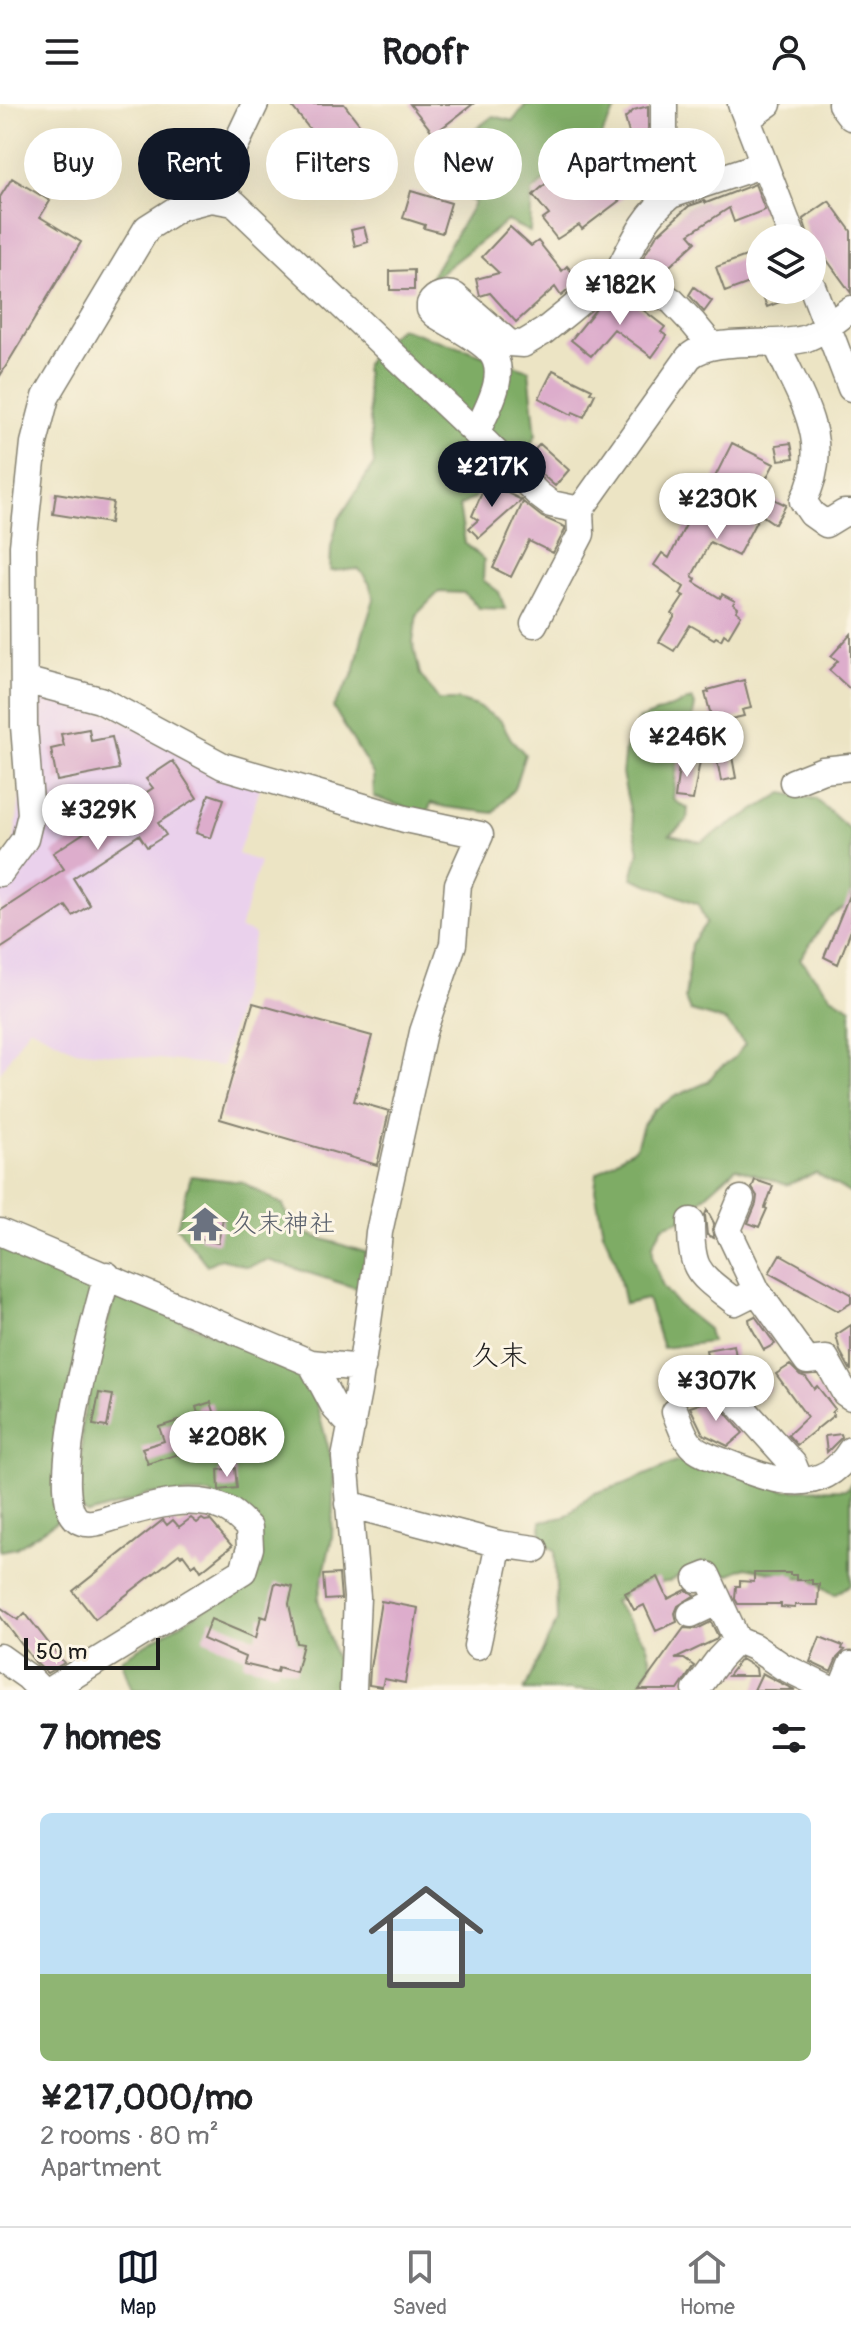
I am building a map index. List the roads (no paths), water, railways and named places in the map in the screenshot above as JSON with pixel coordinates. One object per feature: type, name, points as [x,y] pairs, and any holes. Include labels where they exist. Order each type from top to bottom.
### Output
[{"type":"street","points":[[664,104],[664,128]]},
{"type":"street","points":[[841,104],[851,117]]},
{"type":"street","points":[[752,109],[764,164],[788,224]]},
{"type":"street","points":[[725,177],[764,164]]},
{"type":"street","points":[[0,873],[25,839],[31,814],[12,543],[46,397],[147,228],[180,207],[207,200]]},
{"type":"street","points":[[225,200],[234,203],[539,495],[551,504],[580,510]]},
{"type":"street","points":[[476,433],[495,390],[497,368],[494,357],[489,350],[436,315],[430,309],[432,300],[442,295],[455,296],[509,343],[523,344],[543,332],[620,268],[645,221],[664,200]]},
{"type":"street","points":[[620,268],[672,301],[712,346]]},
{"type":"street","points":[[819,304],[851,388]]},
{"type":"street","points":[[534,624],[581,534],[580,510],[689,357],[697,350],[712,346],[807,338],[851,309]]},
{"type":"street","points":[[776,343],[814,428],[812,486],[803,501],[812,514],[826,524],[844,513],[851,513]]},
{"type":"street","points":[[24,680],[100,700],[223,766],[405,819],[480,835],[458,884],[453,944],[423,1032],[399,1139],[379,1232],[362,1368],[345,1458],[357,1597],[353,1690]]},
{"type":"street","points":[[793,782],[823,770],[851,767]]},
{"type":"street","points":[[741,1199],[728,1230],[757,1291],[807,1361],[826,1359],[849,1402]]},
{"type":"street","points":[[691,1221],[691,1252],[695,1266],[703,1275],[735,1302],[757,1291]]},
{"type":"street","points":[[0,1232],[311,1363],[362,1368]]},
{"type":"street","points":[[0,1657],[34,1687],[243,1571],[250,1548],[249,1528],[235,1514],[222,1507],[178,1502],[149,1506],[98,1522],[84,1523],[72,1516],[67,1499],[75,1404],[107,1275]]},
{"type":"street","points":[[311,1363],[335,1408],[352,1426]]},
{"type":"street","points":[[728,1392],[793,1464],[800,1481]]},
{"type":"street","points":[[675,1412],[693,1448],[777,1480],[812,1481],[836,1470],[851,1450]]},
{"type":"street","points":[[348,1504],[499,1544],[535,1549]]},
{"type":"street","points":[[477,1646],[499,1544]]},
{"type":"street","points":[[697,1579],[707,1575],[737,1640],[831,1690]]},
{"type":"street","points":[[691,1614],[719,1601]]},
{"type":"street","points":[[696,1690],[737,1640]]},
{"type":"street","points":[[841,1690],[851,1665]]},
{"type":"place","name":"久末神社","points":[[205,1224]]},
{"type":"district","name":"久末","points":[[499,1356]]}]
